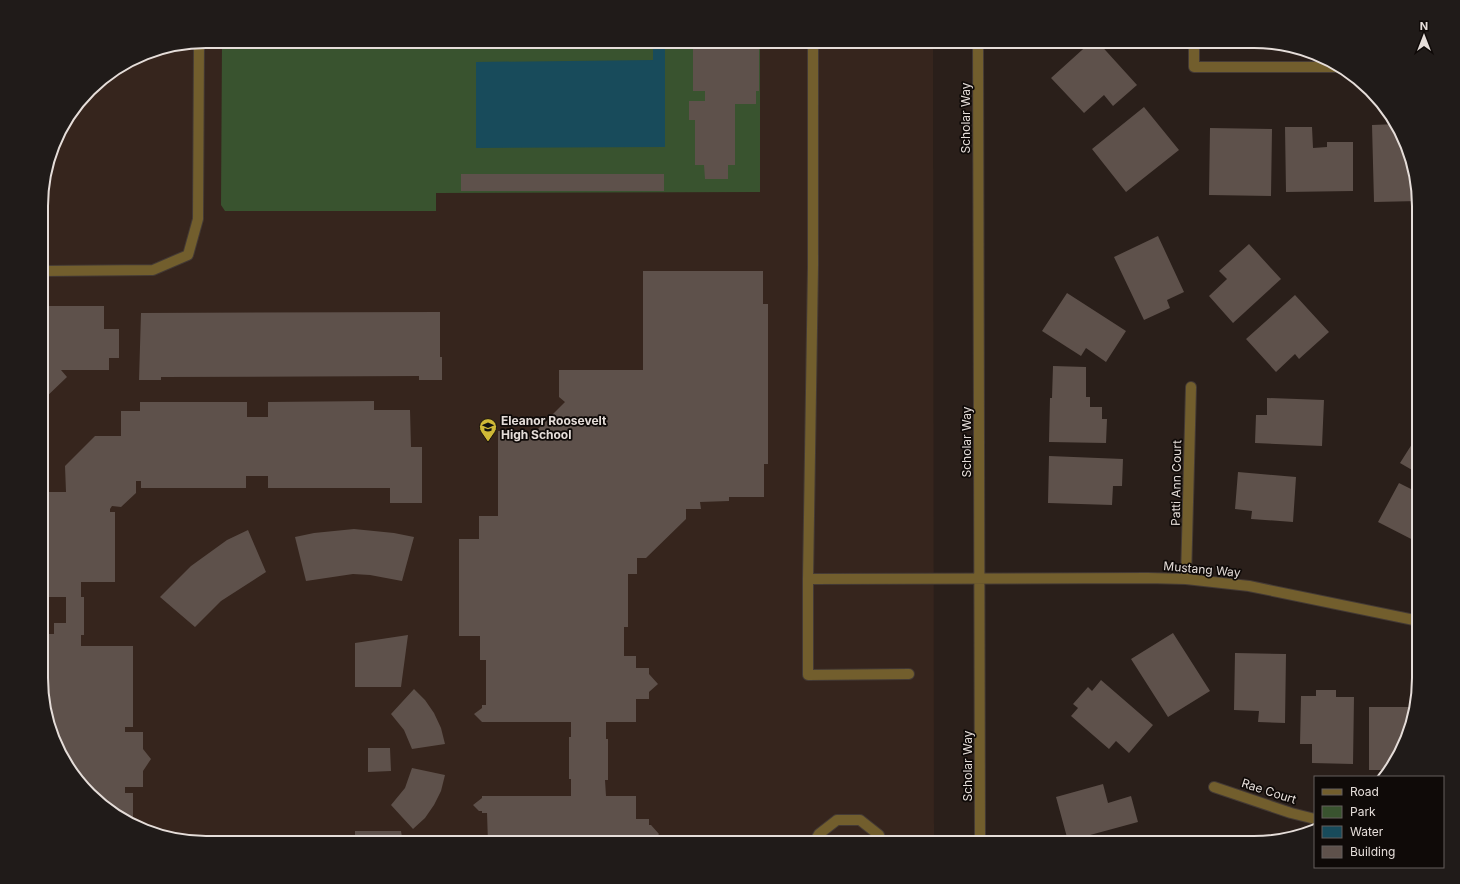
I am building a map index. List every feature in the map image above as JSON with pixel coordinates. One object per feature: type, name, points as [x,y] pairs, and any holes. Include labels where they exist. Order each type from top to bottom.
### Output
[{"type":"street","points":[[48,271],[153,270],[188,255],[198,220],[199,48]]},
{"type":"street","points":[[813,48],[813,266],[808,675],[909,674]]},
{"type":"street","name":"Scholar Way","points":[[978,48],[980,836]]},
{"type":"street","points":[[1194,48],[1194,67],[1329,67]]},
{"type":"street","name":"Patti Ann Court","points":[[1186,579],[1191,388]]},
{"type":"street","name":"Mustang Way","points":[[808,579],[1186,579],[1249,586],[1412,620]]},
{"type":"street","name":"Rae Court","points":[[1214,787],[1291,813],[1314,818]]},
{"type":"street","points":[[818,836],[837,820],[860,820],[879,836]]},
{"type":"shaded area","name":"Eleanor Roosevelt High School","points":[[195,48],[933,48],[934,836],[195,836],[165,831],[136,820],[118,809],[94,790],[75,766],[64,748],[53,719],[48,689],[48,195],[53,165],[64,136],[75,118],[94,94],[118,75],[136,64],[165,53]]},
{"type":"green space","points":[[222,48],[760,48],[760,192],[436,193],[436,211],[225,211],[221,205]]},
{"type":"water","points":[[653,48],[665,48],[665,147],[476,148],[476,62],[653,60]]},
{"type":"building","points":[[693,48],[759,48],[759,91],[756,91],[756,104],[735,104],[735,165],[728,165],[728,179],[705,179],[704,165],[695,165],[695,120],[689,120],[689,101],[705,101],[705,91],[693,91]]},
{"type":"building","points":[[1084,48],[1103,48],[1137,85],[1113,106],[1104,95],[1084,113],[1051,78]]},
{"type":"building","points":[[1144,107],[1179,150],[1126,192],[1092,149]]},
{"type":"building","points":[[1389,124],[1396,136],[1407,165],[1411,185],[1412,201],[1374,202],[1372,125]]},
{"type":"building","points":[[1285,127],[1312,127],[1313,148],[1327,147],[1327,142],[1353,142],[1353,191],[1286,192]]},
{"type":"building","points":[[1210,128],[1272,129],[1271,196],[1209,195]]},
{"type":"building","points":[[461,174],[664,174],[664,191],[461,191]]},
{"type":"building","points":[[1158,236],[1184,292],[1167,300],[1170,308],[1144,320],[1114,257]]},
{"type":"building","points":[[1249,244],[1281,279],[1233,323],[1209,296],[1227,279],[1219,271]]},
{"type":"building","points":[[643,271],[763,271],[763,304],[768,304],[768,464],[764,464],[764,497],[729,497],[729,501],[700,502],[701,509],[686,509],[686,519],[646,558],[637,558],[637,574],[628,574],[628,627],[624,627],[624,656],[636,656],[636,668],[649,668],[649,674],[658,684],[649,692],[649,699],[636,699],[636,722],[606,722],[606,739],[608,739],[608,780],[605,780],[606,796],[636,796],[636,819],[649,819],[649,825],[651,825],[659,834],[657,836],[488,836],[487,813],[482,813],[482,811],[479,811],[473,805],[482,798],[482,796],[571,796],[571,779],[569,779],[569,737],[571,737],[571,722],[482,722],[474,714],[482,708],[482,705],[486,705],[486,660],[480,660],[480,636],[459,636],[459,539],[479,539],[479,516],[498,516],[498,431],[525,431],[530,437],[565,402],[559,397],[559,370],[643,370]]},
{"type":"building","points":[[1067,293],[1126,331],[1106,362],[1086,348],[1081,356],[1042,331]]},
{"type":"building","points":[[1295,295],[1329,332],[1299,359],[1295,354],[1276,372],[1246,339]]},
{"type":"building","points":[[48,306],[104,306],[104,329],[119,329],[119,358],[109,358],[109,370],[61,370],[67,377],[48,395]]},
{"type":"building","points":[[440,312],[440,357],[442,357],[442,380],[419,380],[419,376],[161,377],[161,380],[139,380],[141,313]]},
{"type":"building","points":[[1053,366],[1086,367],[1086,397],[1090,397],[1090,407],[1102,407],[1102,419],[1107,419],[1106,443],[1049,442],[1050,398],[1052,398]]},
{"type":"building","points":[[1267,398],[1324,400],[1322,446],[1255,443],[1256,415],[1267,415]]},
{"type":"building","points":[[374,401],[374,410],[410,410],[411,447],[422,447],[422,503],[390,503],[390,488],[268,488],[268,476],[246,476],[246,488],[141,488],[141,481],[136,481],[136,493],[121,507],[112,506],[110,512],[115,512],[115,582],[81,582],[81,597],[84,597],[84,635],[81,635],[81,646],[133,646],[133,727],[125,727],[125,732],[143,732],[143,749],[151,759],[143,771],[143,787],[125,787],[125,793],[133,793],[133,818],[102,797],[87,782],[64,748],[53,719],[48,689],[48,634],[54,634],[54,623],[66,623],[66,597],[48,597],[48,492],[66,492],[65,466],[95,436],[121,436],[121,411],[140,411],[140,402],[247,402],[247,417],[268,417],[268,402]]},
{"type":"building","points":[[1412,444],[1412,470],[1400,463]]},
{"type":"building","points":[[1049,456],[1123,459],[1122,486],[1113,486],[1112,505],[1048,503]]},
{"type":"building","points":[[1238,472],[1296,477],[1293,522],[1251,519],[1252,511],[1235,509]]},
{"type":"building","points":[[1399,483],[1412,490],[1412,539],[1378,522]]},
{"type":"building","points":[[354,529],[394,533],[414,537],[402,581],[370,575],[353,574],[306,581],[295,537],[314,533]]},
{"type":"building","points":[[248,530],[266,572],[221,601],[195,627],[160,597],[191,566],[227,540]]},
{"type":"building","points":[[1173,633],[1210,691],[1168,717],[1131,659]]},
{"type":"building","points":[[408,635],[401,687],[355,687],[355,643]]},
{"type":"building","points":[[1235,653],[1286,654],[1285,723],[1258,722],[1259,711],[1234,710]]},
{"type":"building","points":[[1101,680],[1153,725],[1129,753],[1116,741],[1109,749],[1071,716],[1078,708],[1073,704],[1088,687],[1092,691]]},
{"type":"building","points":[[414,689],[425,700],[434,713],[441,728],[445,744],[412,749],[404,730],[391,714]]},
{"type":"building","points":[[1316,690],[1336,690],[1336,697],[1354,697],[1353,764],[1312,763],[1312,744],[1300,744],[1301,696],[1316,696]]},
{"type":"building","points":[[1369,707],[1409,707],[1404,729],[1391,757],[1382,770],[1369,770]]},
{"type":"building","points":[[368,748],[390,748],[391,771],[368,772]]},
{"type":"building","points":[[412,768],[445,775],[441,791],[434,805],[425,818],[413,829],[391,805],[405,788]]},
{"type":"building","points":[[1103,784],[1108,803],[1131,796],[1138,822],[1086,836],[1067,836],[1056,797]]},
{"type":"building","points":[[355,831],[401,831],[402,836],[355,836]]},
{"type":"place","name":"Eleanor Roosevelt High School","points":[[488,442]]}]
